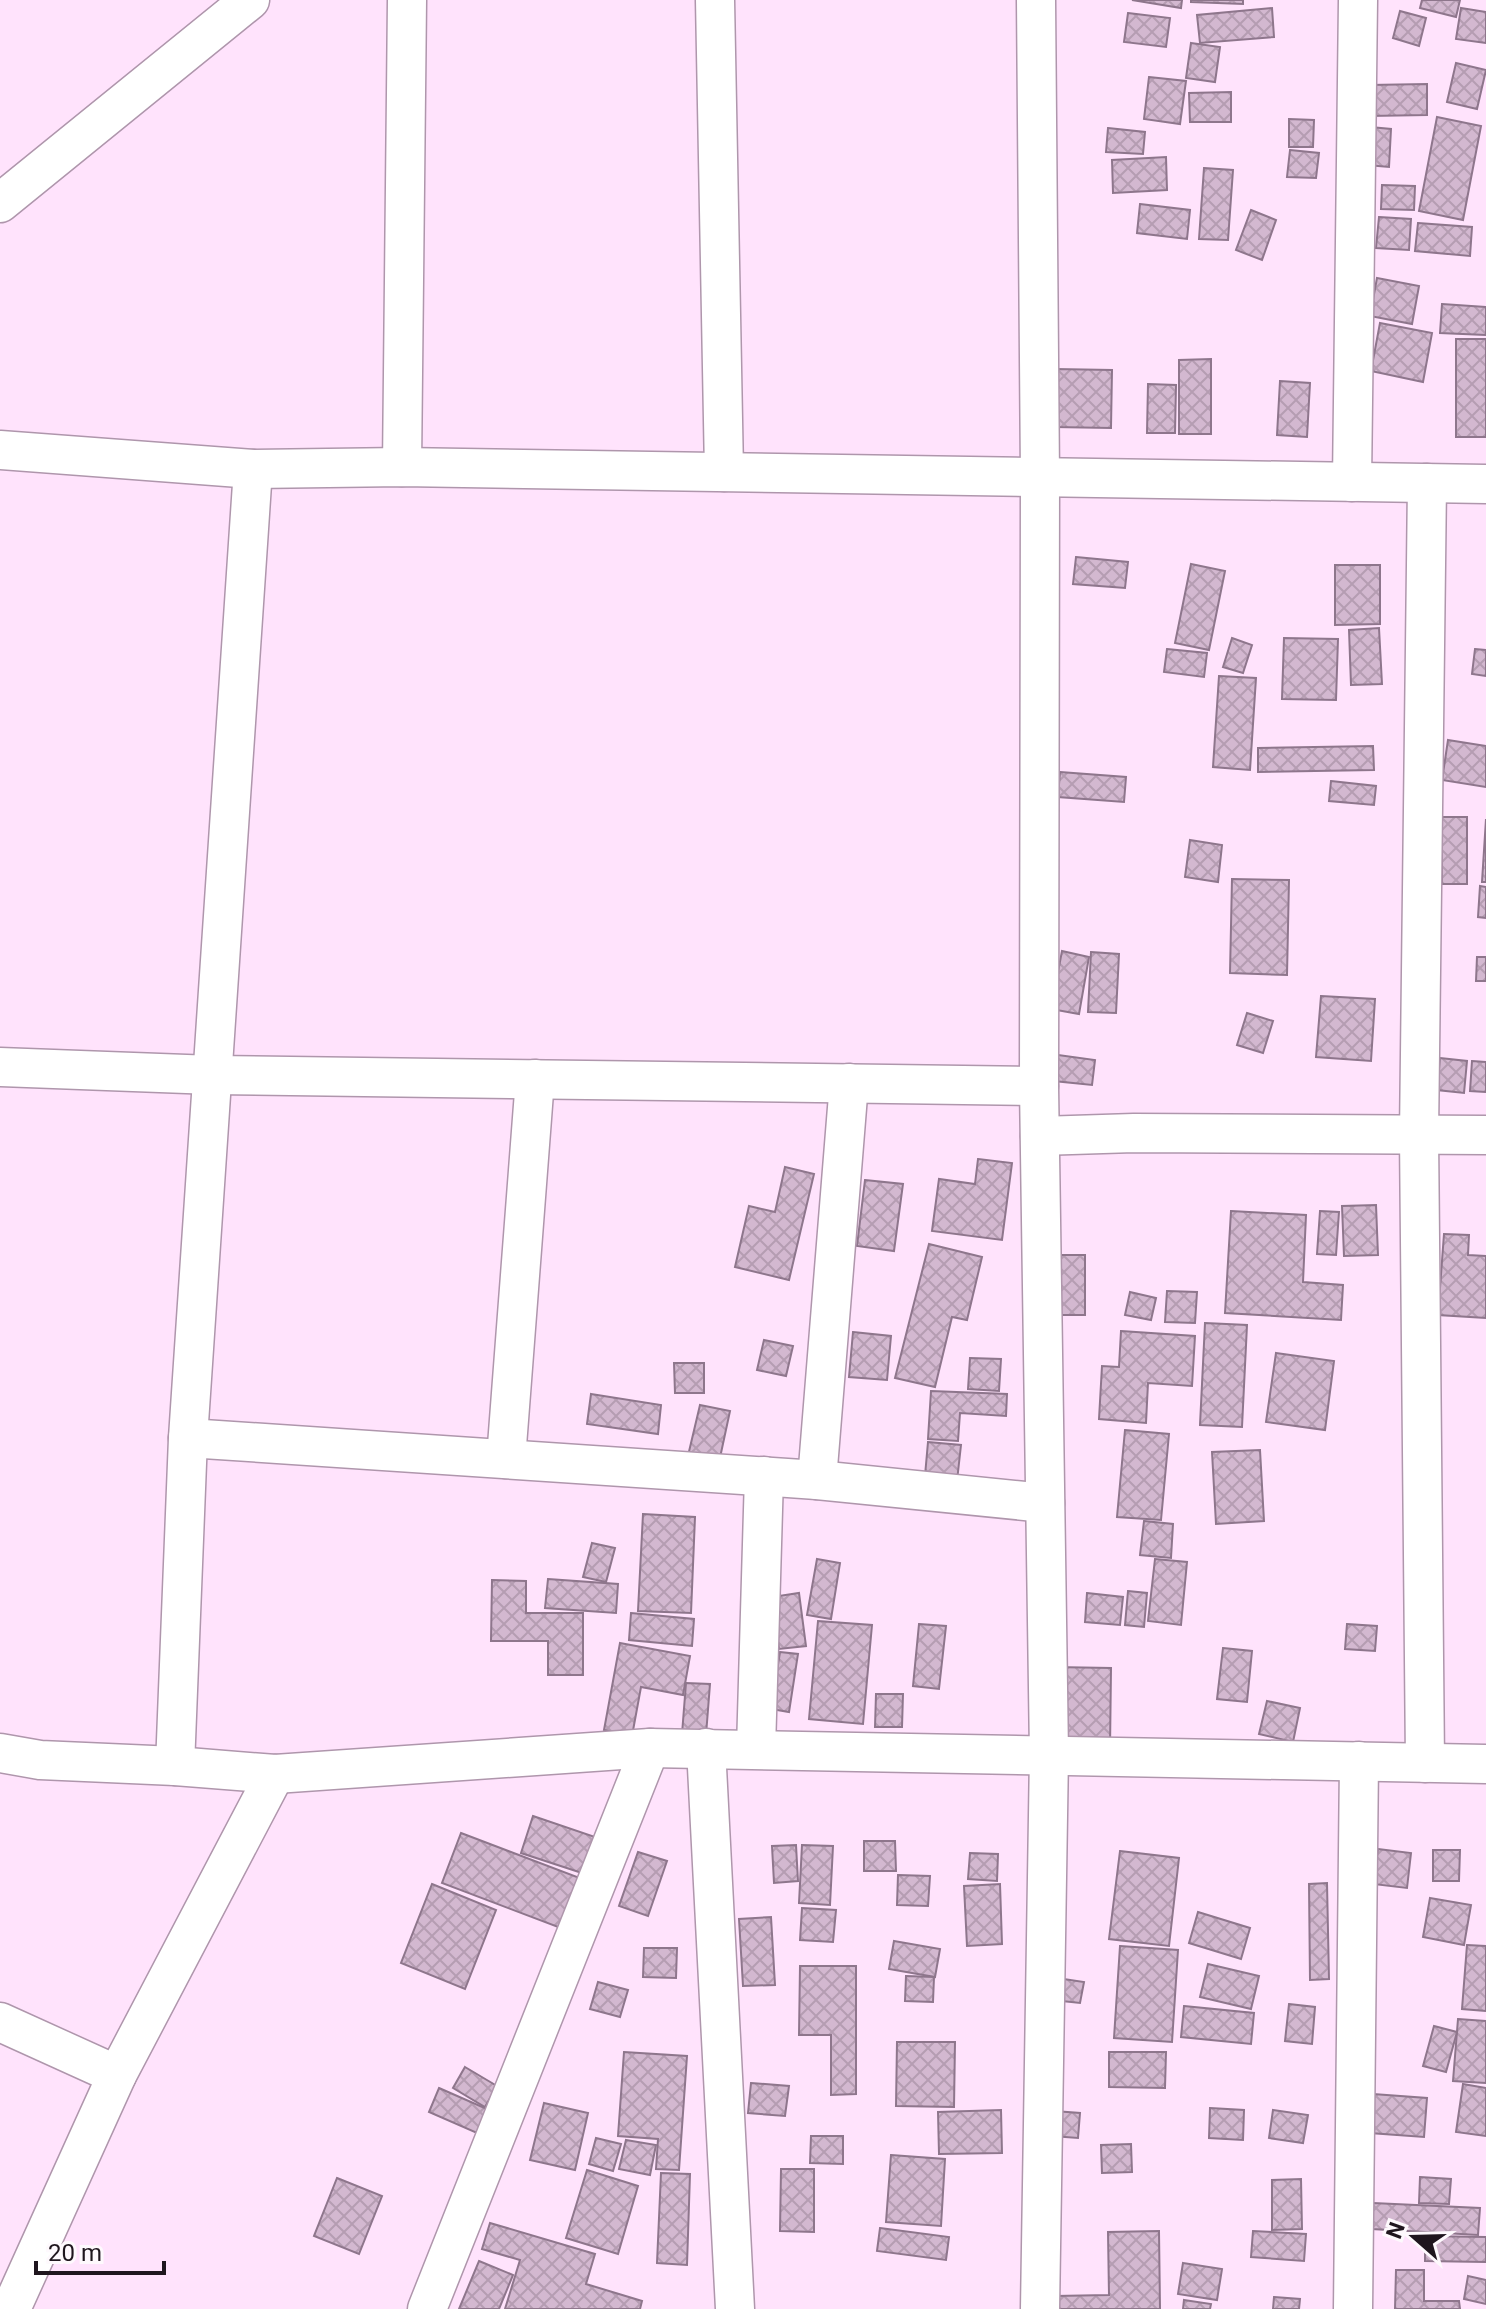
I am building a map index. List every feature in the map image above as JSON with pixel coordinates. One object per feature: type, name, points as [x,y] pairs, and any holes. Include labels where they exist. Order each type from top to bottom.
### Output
[{"type":"street","points":[[0,203],[250,0]]},
{"type":"street","points":[[402,467],[407,0]]},
{"type":"street","points":[[715,0],[724,472]]},
{"type":"street","points":[[1036,0],[1040,477],[1039,1086],[1049,1754],[1040,2309]]},
{"type":"street","points":[[1352,482],[1358,0]]},
{"type":"street","points":[[0,450],[253,469],[402,467],[1486,484]]},
{"type":"street","points":[[175,1766],[188,1438],[253,469]]},
{"type":"street","points":[[1425,1763],[1419,1135],[1427,483]]},
{"type":"street","points":[[0,1067],[213,1075],[1039,1086]]},
{"type":"street","points":[[506,1459],[535,1079]]},
{"type":"street","points":[[817,1480],[849,1083]]},
{"type":"street","points":[[1040,1136],[1134,1133],[1486,1135]]},
{"type":"street","points":[[188,1438],[817,1480],[1045,1503]]},
{"type":"street","points":[[756,1749],[764,1476]]},
{"type":"street","points":[[0,1753],[40,1760],[275,1774],[650,1748],[1486,1764]]},
{"type":"street","points":[[427,2309],[650,1748]]},
{"type":"street","points":[[706,1748],[735,2309]]},
{"type":"street","points":[[1353,2309],[1359,1761]]},
{"type":"street","points":[[11,2309],[117,2075],[275,1774]]},
{"type":"street","points":[[0,2022],[117,2075]]},
{"type":"building","points":[[1132,0],[1182,0],[1181,8]]},
{"type":"building","points":[[1243,0],[1243,4],[1191,2]]},
{"type":"building","points":[[1422,0],[1460,0],[1456,17],[1420,8]]},
{"type":"building","points":[[1272,8],[1274,37],[1200,43],[1197,15]]},
{"type":"building","points":[[1461,8],[1486,12],[1486,43],[1456,39]]},
{"type":"building","points":[[1400,11],[1426,18],[1419,46],[1393,38]]},
{"type":"building","points":[[1128,13],[1170,18],[1166,47],[1124,42]]},
{"type":"building","points":[[1191,43],[1220,47],[1215,82],[1186,78]]},
{"type":"building","points":[[1456,63],[1486,70],[1477,109],[1447,102]]},
{"type":"building","points":[[1149,77],[1186,81],[1180,124],[1144,119]]},
{"type":"building","points":[[1427,84],[1427,115],[1369,116],[1369,85]]},
{"type":"building","points":[[1231,92],[1231,122],[1190,122],[1189,93]]},
{"type":"building","points":[[1437,117],[1481,126],[1463,220],[1419,211]]},
{"type":"building","points":[[1289,119],[1314,120],[1313,147],[1289,147]]},
{"type":"building","points":[[1370,127],[1391,129],[1389,167],[1367,165]]},
{"type":"building","points":[[1108,128],[1145,132],[1143,154],[1106,152]]},
{"type":"building","points":[[1290,150],[1319,153],[1316,178],[1287,177]]},
{"type":"building","points":[[1166,157],[1167,190],[1113,193],[1112,160]]},
{"type":"building","points":[[1204,168],[1233,170],[1228,240],[1199,239]]},
{"type":"building","points":[[1382,185],[1415,186],[1414,210],[1381,209]]},
{"type":"building","points":[[1140,204],[1190,210],[1187,239],[1137,233]]},
{"type":"building","points":[[1251,210],[1276,220],[1262,260],[1236,250]]},
{"type":"building","points":[[1379,217],[1411,219],[1409,250],[1376,248]]},
{"type":"building","points":[[1418,223],[1472,227],[1470,256],[1415,251]]},
{"type":"building","points":[[1377,278],[1419,286],[1412,324],[1370,316]]},
{"type":"building","points":[[1442,304],[1486,307],[1486,335],[1440,333]]},
{"type":"building","points":[[1380,323],[1432,333],[1423,382],[1371,371]]},
{"type":"building","points":[[1456,339],[1486,339],[1486,437],[1456,437]]},
{"type":"building","points":[[1211,359],[1211,434],[1179,434],[1179,360]]},
{"type":"building","points":[[1055,369],[1112,370],[1111,428],[1054,427]]},
{"type":"building","points":[[1280,381],[1310,383],[1307,437],[1277,435]]},
{"type":"building","points":[[1148,384],[1176,385],[1175,433],[1147,433]]},
{"type":"building","points":[[1076,557],[1128,562],[1125,588],[1073,584]]},
{"type":"building","points":[[1191,564],[1225,571],[1209,650],[1175,643]]},
{"type":"building","points":[[1335,565],[1380,565],[1380,624],[1335,625]]},
{"type":"building","points":[[1379,628],[1382,684],[1351,685],[1349,630]]},
{"type":"building","points":[[1232,638],[1252,645],[1243,673],[1223,667]]},
{"type":"building","points":[[1284,638],[1338,639],[1336,700],[1282,699]]},
{"type":"building","points":[[1167,649],[1207,653],[1204,677],[1164,672]]},
{"type":"building","points":[[1475,649],[1486,650],[1486,676],[1472,674]]},
{"type":"building","points":[[1219,676],[1256,678],[1250,770],[1213,767]]},
{"type":"building","points":[[1448,740],[1486,746],[1486,787],[1442,780]]},
{"type":"building","points":[[1373,746],[1374,770],[1258,772],[1258,748]]},
{"type":"building","points":[[1060,772],[1126,777],[1124,802],[1058,797]]},
{"type":"building","points":[[1331,781],[1376,786],[1374,805],[1329,801]]},
{"type":"building","points":[[1442,817],[1467,817],[1467,884],[1442,884]]},
{"type":"building","points":[[1486,819],[1486,882],[1482,882]]},
{"type":"building","points":[[1190,840],[1222,845],[1218,882],[1185,877]]},
{"type":"building","points":[[1232,879],[1289,880],[1287,975],[1230,973]]},
{"type":"building","points":[[1480,886],[1486,887],[1486,918],[1478,917]]},
{"type":"building","points":[[1062,951],[1089,957],[1079,1014],[1051,1009]]},
{"type":"building","points":[[1091,952],[1119,954],[1116,1013],[1088,1012]]},
{"type":"building","points":[[1477,957],[1486,957],[1486,981],[1476,981]]},
{"type":"building","points":[[1321,996],[1375,999],[1371,1061],[1316,1057]]},
{"type":"building","points":[[1247,1013],[1273,1021],[1263,1053],[1237,1045]]},
{"type":"building","points":[[1058,1055],[1095,1060],[1092,1085],[1054,1081]]},
{"type":"building","points":[[1440,1058],[1467,1061],[1464,1093],[1437,1090]]},
{"type":"building","points":[[1472,1061],[1486,1062],[1486,1092],[1470,1091]]},
{"type":"building","points":[[978,1159],[1012,1163],[1002,1240],[932,1231],[939,1179],[975,1184]]},
{"type":"building","points":[[785,1167],[814,1174],[789,1280],[735,1267],[749,1206],[775,1212]]},
{"type":"building","points":[[865,1180],[903,1184],[894,1251],[857,1246]]},
{"type":"building","points":[[1376,1205],[1378,1255],[1344,1256],[1342,1206]]},
{"type":"building","points":[[1231,1211],[1306,1215],[1303,1282],[1343,1285],[1341,1320],[1225,1313]]},
{"type":"building","points":[[1320,1211],[1339,1212],[1336,1255],[1317,1254]]},
{"type":"building","points":[[1444,1234],[1469,1235],[1468,1255],[1486,1256],[1486,1318],[1438,1315]]},
{"type":"building","points":[[929,1244],[982,1257],[967,1320],[952,1317],[935,1387],[895,1378]]},
{"type":"building","points":[[1055,1255],[1085,1255],[1085,1315],[1055,1315]]},
{"type":"building","points":[[1167,1291],[1197,1292],[1195,1323],[1165,1322]]},
{"type":"building","points":[[1130,1292],[1156,1298],[1151,1320],[1125,1315]]},
{"type":"building","points":[[1205,1323],[1247,1325],[1242,1427],[1200,1425]]},
{"type":"building","points":[[1121,1331],[1195,1336],[1192,1386],[1148,1383],[1146,1423],[1099,1419],[1102,1366],[1119,1367]]},
{"type":"building","points":[[853,1332],[891,1336],[887,1380],[849,1377]]},
{"type":"building","points":[[764,1340],[793,1346],[786,1376],[757,1370]]},
{"type":"building","points":[[1276,1353],[1334,1361],[1325,1430],[1266,1422]]},
{"type":"building","points":[[970,1358],[1001,1359],[999,1391],[968,1389]]},
{"type":"building","points":[[674,1363],[704,1363],[704,1393],[675,1393]]},
{"type":"building","points":[[931,1391],[1007,1394],[1006,1416],[960,1413],[958,1441],[928,1439]]},
{"type":"building","points":[[591,1394],[661,1405],[658,1434],[587,1424]]},
{"type":"building","points":[[700,1405],[730,1411],[718,1467],[687,1460]]},
{"type":"building","points":[[1125,1430],[1169,1434],[1161,1520],[1117,1517]]},
{"type":"building","points":[[928,1442],[961,1445],[956,1490],[924,1487]]},
{"type":"building","points":[[1260,1450],[1264,1521],[1216,1524],[1212,1452]]},
{"type":"building","points":[[643,1514],[695,1517],[691,1613],[638,1611]]},
{"type":"building","points":[[1144,1521],[1173,1524],[1171,1558],[1140,1555]]},
{"type":"building","points":[[592,1543],[615,1548],[606,1582],[583,1577]]},
{"type":"building","points":[[817,1559],[840,1563],[831,1619],[807,1615]]},
{"type":"building","points":[[1155,1559],[1187,1562],[1181,1625],[1148,1621]]},
{"type":"building","points":[[548,1579],[618,1584],[616,1613],[545,1608]]},
{"type":"building","points":[[492,1580],[526,1581],[526,1613],[583,1613],[583,1675],[548,1675],[548,1641],[491,1641]]},
{"type":"building","points":[[1128,1591],[1147,1593],[1144,1627],[1125,1625]]},
{"type":"building","points":[[799,1593],[806,1646],[779,1649],[772,1597]]},
{"type":"building","points":[[1087,1593],[1123,1597],[1120,1625],[1085,1622]]},
{"type":"building","points":[[631,1613],[694,1619],[692,1646],[629,1640]]},
{"type":"building","points":[[818,1621],[872,1625],[863,1724],[809,1719]]},
{"type":"building","points":[[919,1624],[946,1626],[939,1689],[913,1686]]},
{"type":"building","points":[[1347,1624],[1377,1626],[1375,1651],[1345,1649]]},
{"type":"building","points":[[620,1643],[690,1656],[683,1695],[641,1687],[632,1736],[604,1730]]},
{"type":"building","points":[[1223,1648],[1252,1651],[1247,1702],[1217,1699]]},
{"type":"building","points":[[780,1652],[798,1654],[789,1712],[771,1709]]},
{"type":"building","points":[[1054,1667],[1111,1668],[1110,1749],[1052,1748]]},
{"type":"building","points":[[686,1683],[710,1684],[706,1735],[682,1734]]},
{"type":"building","points":[[876,1694],[903,1694],[902,1727],[875,1727]]},
{"type":"building","points":[[1267,1701],[1300,1708],[1293,1742],[1259,1734]]},
{"type":"building","points":[[533,1816],[601,1839],[588,1875],[521,1853]]},
{"type":"building","points":[[461,1833],[585,1880],[566,1930],[442,1883]]},
{"type":"building","points":[[864,1841],[895,1841],[896,1871],[864,1871]]},
{"type":"building","points":[[796,1845],[798,1881],[774,1883],[772,1846]]},
{"type":"building","points":[[802,1845],[833,1846],[830,1905],[799,1903]]},
{"type":"building","points":[[1378,1849],[1411,1853],[1407,1888],[1373,1884]]},
{"type":"building","points":[[1433,1850],[1460,1850],[1459,1881],[1433,1881]]},
{"type":"building","points":[[1120,1851],[1179,1858],[1169,1946],[1109,1939]]},
{"type":"building","points":[[638,1852],[667,1861],[648,1916],[619,1906]]},
{"type":"building","points":[[970,1853],[998,1854],[997,1881],[968,1879]]},
{"type":"building","points":[[898,1875],[930,1876],[928,1906],[897,1905]]},
{"type":"building","points":[[1327,1883],[1329,1979],[1310,1980],[1309,1884]]},
{"type":"building","points":[[432,1884],[496,1910],[465,1989],[401,1963]]},
{"type":"building","points":[[1000,1884],[1002,1944],[967,1946],[964,1886]]},
{"type":"building","points":[[1430,1898],[1471,1905],[1464,1945],[1423,1937]]},
{"type":"building","points":[[802,1908],[836,1910],[833,1942],[800,1940]]},
{"type":"building","points":[[1198,1912],[1250,1928],[1241,1959],[1189,1943]]},
{"type":"building","points":[[771,1917],[775,1985],[743,1986],[739,1919]]},
{"type":"building","points":[[894,1941],[940,1949],[935,1977],[889,1969]]},
{"type":"building","points":[[1467,1945],[1486,1946],[1486,2011],[1462,2009]]},
{"type":"building","points":[[1120,1946],[1178,1950],[1172,2042],[1114,2038]]},
{"type":"building","points":[[644,1948],[677,1948],[676,1978],[643,1977]]},
{"type":"building","points":[[1208,1964],[1259,1976],[1251,2009],[1200,1997]]},
{"type":"building","points":[[800,1966],[856,1966],[856,2094],[831,2095],[831,2035],[799,2035]]},
{"type":"building","points":[[906,1976],[934,1977],[933,2002],[905,2001]]},
{"type":"building","points":[[1057,1978],[1084,1982],[1080,2003],[1053,2000]]},
{"type":"building","points":[[598,1982],[628,1990],[620,2017],[590,2009]]},
{"type":"building","points":[[1289,2004],[1315,2007],[1312,2044],[1285,2041]]},
{"type":"building","points":[[1184,2006],[1254,2013],[1251,2044],[1181,2037]]},
{"type":"building","points":[[1458,2019],[1486,2021],[1486,2083],[1453,2081]]},
{"type":"building","points":[[1434,2026],[1457,2032],[1446,2072],[1423,2066]]},
{"type":"building","points":[[897,2042],[955,2042],[954,2107],[896,2106]]},
{"type":"building","points":[[624,2052],[687,2056],[679,2170],[656,2169],[658,2139],[618,2136]]},
{"type":"building","points":[[1109,2052],[1166,2052],[1165,2088],[1109,2087]]},
{"type":"building","points":[[465,2067],[497,2086],[485,2107],[453,2088]]},
{"type":"building","points":[[751,2083],[789,2086],[785,2116],[748,2113]]},
{"type":"building","points":[[1463,2084],[1486,2088],[1486,2136],[1456,2132]]},
{"type":"building","points":[[439,2088],[487,2109],[477,2133],[429,2112]]},
{"type":"building","points":[[1373,2094],[1427,2098],[1424,2137],[1370,2133]]},
{"type":"building","points":[[544,2103],[588,2113],[575,2170],[530,2160]]},
{"type":"building","points":[[1210,2108],[1244,2110],[1243,2140],[1209,2138]]},
{"type":"building","points":[[1001,2110],[1002,2153],[939,2154],[938,2112]]},
{"type":"building","points":[[1273,2110],[1308,2115],[1303,2143],[1269,2138]]},
{"type":"building","points":[[1054,2111],[1080,2113],[1078,2138],[1052,2136]]},
{"type":"building","points":[[811,2136],[843,2136],[843,2164],[810,2163]]},
{"type":"building","points":[[596,2138],[621,2144],[613,2171],[589,2164]]},
{"type":"building","points":[[626,2140],[656,2145],[650,2175],[619,2169]]},
{"type":"building","points":[[1131,2144],[1132,2172],[1102,2173],[1101,2145]]},
{"type":"building","points":[[891,2155],[945,2159],[941,2226],[886,2222]]},
{"type":"building","points":[[781,2169],[814,2169],[814,2232],[780,2231]]},
{"type":"building","points":[[587,2170],[638,2186],[618,2254],[566,2238]]},
{"type":"building","points":[[661,2173],[690,2174],[687,2265],[657,2263]]},
{"type":"building","points":[[1420,2177],[1451,2179],[1449,2204],[1419,2203]]},
{"type":"building","points":[[337,2178],[382,2196],[359,2254],[314,2236]]},
{"type":"building","points":[[1301,2179],[1302,2229],[1272,2230],[1272,2180]]},
{"type":"building","points":[[1373,2203],[1480,2208],[1478,2235],[1372,2229]]},
{"type":"building","points":[[490,2223],[595,2254],[586,2284],[642,2301],[640,2309],[505,2309],[520,2260],[482,2249]]},
{"type":"building","points":[[880,2228],[949,2237],[946,2260],[877,2251]]},
{"type":"building","points":[[1159,2231],[1160,2309],[1055,2309],[1055,2296],[1109,2295],[1108,2232]]},
{"type":"building","points":[[1253,2231],[1306,2234],[1304,2261],[1251,2257]]},
{"type":"building","points":[[1425,2236],[1486,2237],[1486,2262],[1425,2261]]},
{"type":"building","points":[[479,2261],[513,2275],[499,2309],[459,2309]]},
{"type":"building","points":[[1183,2263],[1222,2269],[1217,2300],[1178,2294]]},
{"type":"building","points":[[1396,2270],[1424,2270],[1424,2301],[1459,2301],[1460,2309],[1395,2309]]},
{"type":"building","points":[[1468,2276],[1486,2280],[1486,2304],[1464,2299]]},
{"type":"building","points":[[1274,2297],[1300,2299],[1299,2309],[1273,2309]]},
{"type":"building","points":[[1184,2300],[1211,2304],[1210,2309],[1183,2309]]}]
